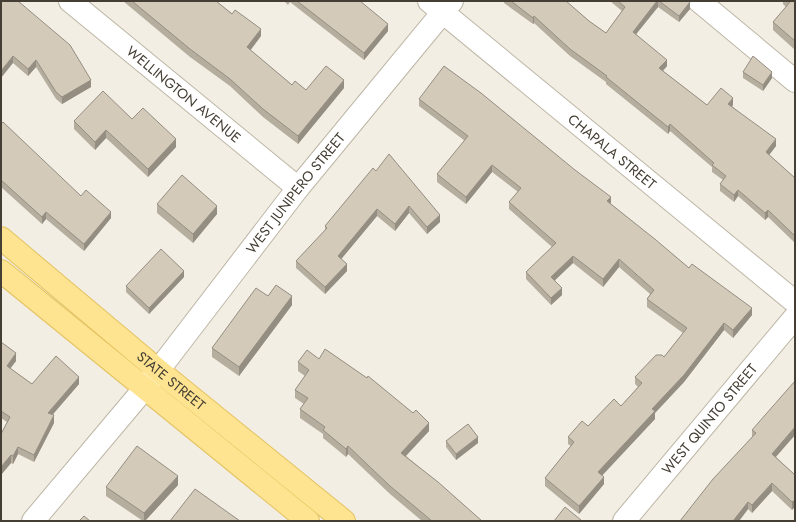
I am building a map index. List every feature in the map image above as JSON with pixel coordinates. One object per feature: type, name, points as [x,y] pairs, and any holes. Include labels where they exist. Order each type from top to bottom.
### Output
[{"type":"main road","name":"STATE STREET","points":[[1,238],[333,518]]},
{"type":"main road","name":"STATE STREET","points":[[1,271],[144,389],[308,521]]},
{"type":"street","name":"WELLINGTON AVENUE","points":[[70,1],[298,188]]},
{"type":"street","points":[[699,1],[795,82]]},
{"type":"street","name":"WEST JUNIPERO STREET","points":[[33,521],[159,371],[298,188],[441,5]]},
{"type":"street","name":"CHAPALA STREET","points":[[441,5],[795,302]]},
{"type":"street","name":"WEST QUINTO STREET","points":[[624,521],[795,317]]},
{"type":"building","points":[[1,1],[18,1],[70,45],[91,80],[62,97],[56,92],[36,60],[28,69],[13,56],[1,71]]},
{"type":"building","points":[[132,1],[216,1],[232,14],[235,10],[261,29],[247,47],[292,85],[295,81],[306,90],[326,66],[344,80],[298,136],[263,109],[230,79],[190,49]]},
{"type":"building","points":[[297,1],[360,1],[388,24],[364,53]]},
{"type":"building","points":[[511,1],[566,1],[589,21],[606,33],[625,7],[618,1],[657,1],[633,32],[667,60],[659,68],[707,105],[721,88],[733,98],[728,104],[776,139],[766,152],[795,178],[795,236],[768,210],[765,213],[738,190],[734,195],[720,184],[726,176],[712,165],[714,163],[670,124],[668,127],[606,77],[607,76],[570,49],[534,16],[533,18]]},
{"type":"building","points":[[659,1],[688,1],[690,2],[679,16]]},
{"type":"building","points":[[788,1],[795,1],[795,41],[773,22],[790,2]]},
{"type":"building","points":[[753,56],[772,72],[763,85],[743,72]]},
{"type":"building","points":[[444,66],[481,93],[575,170],[611,197],[607,201],[689,268],[692,264],[752,308],[733,330],[724,323],[684,375],[652,409],[655,411],[598,472],[604,477],[579,506],[545,478],[574,442],[568,437],[582,421],[588,426],[614,399],[621,406],[642,383],[635,377],[656,355],[662,355],[664,357],[687,328],[647,299],[654,290],[619,259],[603,279],[573,256],[551,277],[562,288],[551,298],[526,272],[556,243],[509,202],[521,188],[492,165],[466,197],[437,174],[468,136],[419,99]]},
{"type":"building","points":[[103,91],[132,119],[143,108],[176,139],[148,169],[106,130],[95,142],[74,121]]},
{"type":"building","points":[[3,122],[81,196],[86,190],[111,212],[84,244],[46,212],[42,217],[1,180],[1,124]]},
{"type":"building","points":[[389,154],[440,215],[427,227],[409,206],[395,224],[377,209],[338,256],[347,264],[325,287],[296,261],[327,228],[325,226],[373,168],[376,171]]},
{"type":"building","points":[[182,175],[217,206],[193,234],[157,204]]},
{"type":"building","points":[[161,249],[184,271],[149,308],[126,286]]},
{"type":"building","points":[[276,285],[292,296],[239,367],[212,348],[256,288],[268,296]]},
{"type":"building","points":[[1,342],[16,353],[7,366],[32,384],[56,356],[79,377],[48,413],[54,415],[34,455],[18,447],[13,456],[11,455],[1,467],[1,434],[10,417],[1,411]]},
{"type":"building","points":[[325,349],[367,378],[368,376],[413,413],[416,410],[429,423],[401,453],[438,482],[482,521],[432,521],[390,486],[348,446],[346,449],[323,430],[325,427],[300,409],[308,398],[295,390],[309,370],[298,362],[307,350],[319,359]]},
{"type":"building","points":[[795,381],[795,427],[772,454],[795,475],[795,500],[792,502],[772,483],[752,505],[748,502],[733,521],[680,521],[713,479],[756,433],[752,430]]},
{"type":"building","points":[[468,424],[478,437],[456,454],[446,441]]},
{"type":"building","points":[[137,446],[178,476],[144,513],[106,487]]},
{"type":"building","points":[[195,489],[240,521],[170,521]]},
{"type":"building","points":[[565,507],[581,520],[581,521],[554,521]]},
{"type":"building","points":[[84,516],[90,521],[79,521]]}]
